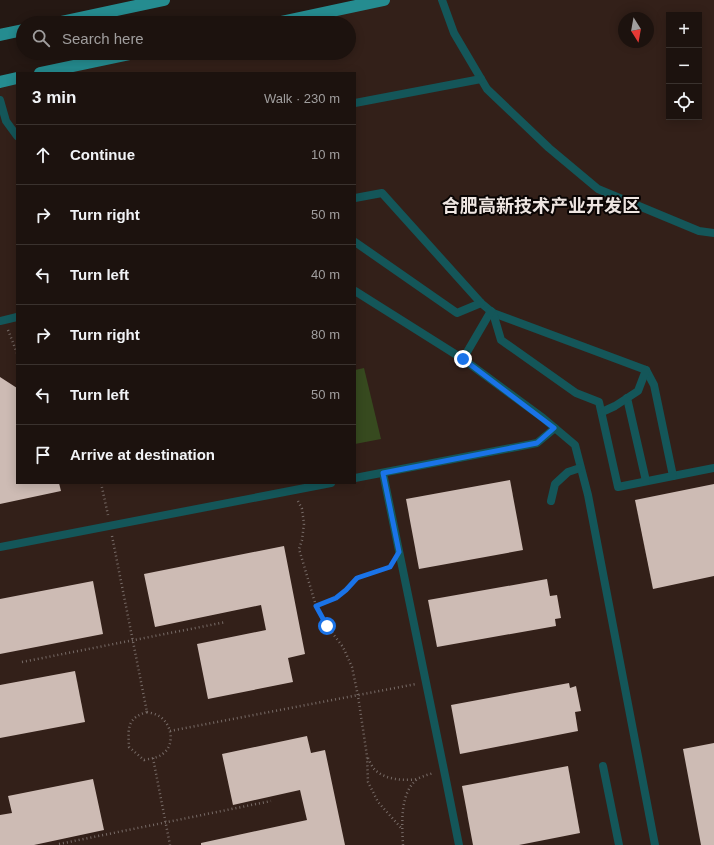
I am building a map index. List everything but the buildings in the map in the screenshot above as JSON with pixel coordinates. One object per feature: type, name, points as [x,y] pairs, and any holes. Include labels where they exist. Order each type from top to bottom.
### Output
[{"type":"main road","points":[[89,16],[164,0]]},
{"type":"main road","points":[[309,16],[384,0]]},
{"type":"main road","points":[[0,35],[16,32]]},
{"type":"main road","points":[[50,72],[104,60]]},
{"type":"main road","points":[[0,82],[16,78]]},
{"type":"lane","points":[[442,0],[454,33],[487,89],[549,148],[598,189],[699,231],[714,233]]},
{"type":"lane","points":[[356,103],[481,79]]},
{"type":"lane","points":[[0,100],[6,122],[16,135]]},
{"type":"lane","points":[[356,198],[382,193],[481,303],[492,312],[646,370],[654,384],[674,476]]},
{"type":"lane","points":[[356,243],[457,313],[481,303]]},
{"type":"lane","points":[[356,292],[463,359],[575,445],[588,495],[656,845]]},
{"type":"lane","points":[[463,359],[492,312]]},
{"type":"lane","points":[[492,312],[501,340],[576,393],[600,402],[618,487],[714,468]]},
{"type":"lane","points":[[2,321],[16,317]]},
{"type":"lane","points":[[602,412],[615,406],[638,391],[646,370]]},
{"type":"lane","points":[[627,398],[646,481]]},
{"type":"lane","points":[[356,478],[537,443],[554,428]]},
{"type":"lane","points":[[551,501],[555,484],[568,472],[580,468]]},
{"type":"lane","points":[[383,473],[444,769],[458,845]]},
{"type":"lane","points":[[282,484],[283,492]]},
{"type":"lane","points":[[0,547],[326,484]]},
{"type":"lane","points":[[603,766],[619,845]]},
{"type":"path","points":[[2,321],[16,352]]},
{"type":"path","points":[[101,484],[134,641],[147,712]]},
{"type":"path","points":[[294,490],[302,509],[304,524],[299,549],[316,606],[327,626],[342,647],[352,667],[367,756],[368,782],[378,802],[402,829]]},
{"type":"path","points":[[316,606],[336,598],[357,578],[390,567],[399,552]]},
{"type":"path","points":[[22,662],[226,622]]},
{"type":"path","points":[[170,731],[426,682]]},
{"type":"path","points":[[147,712],[159,716],[169,726],[170,731],[171,741],[166,751],[154,758],[144,760],[129,747],[128,730],[132,721],[137,715],[147,712]]},
{"type":"path","points":[[367,756],[374,769],[385,776],[407,781],[419,779],[444,769]]},
{"type":"path","points":[[154,758],[170,845]]},
{"type":"path","points":[[403,845],[402,814],[407,792],[419,779]]},
{"type":"path","points":[[59,844],[271,801]]},
{"type":"shaded area","points":[[384,0],[714,0],[714,845],[0,845],[0,82],[16,78],[16,484],[356,484],[356,72],[45,72],[102,60],[356,60],[356,16],[309,16]]},
{"type":"green space","points":[[364,368],[381,439],[356,444],[356,370]]},
{"type":"district","name":"合肥高新技术产业开发区","points":[[541,206]]},
{"type":"route","points":[[327,626],[316,606],[336,598],[357,578],[390,567],[399,552],[383,473],[537,443],[554,428],[543,418],[463,359]]}]
